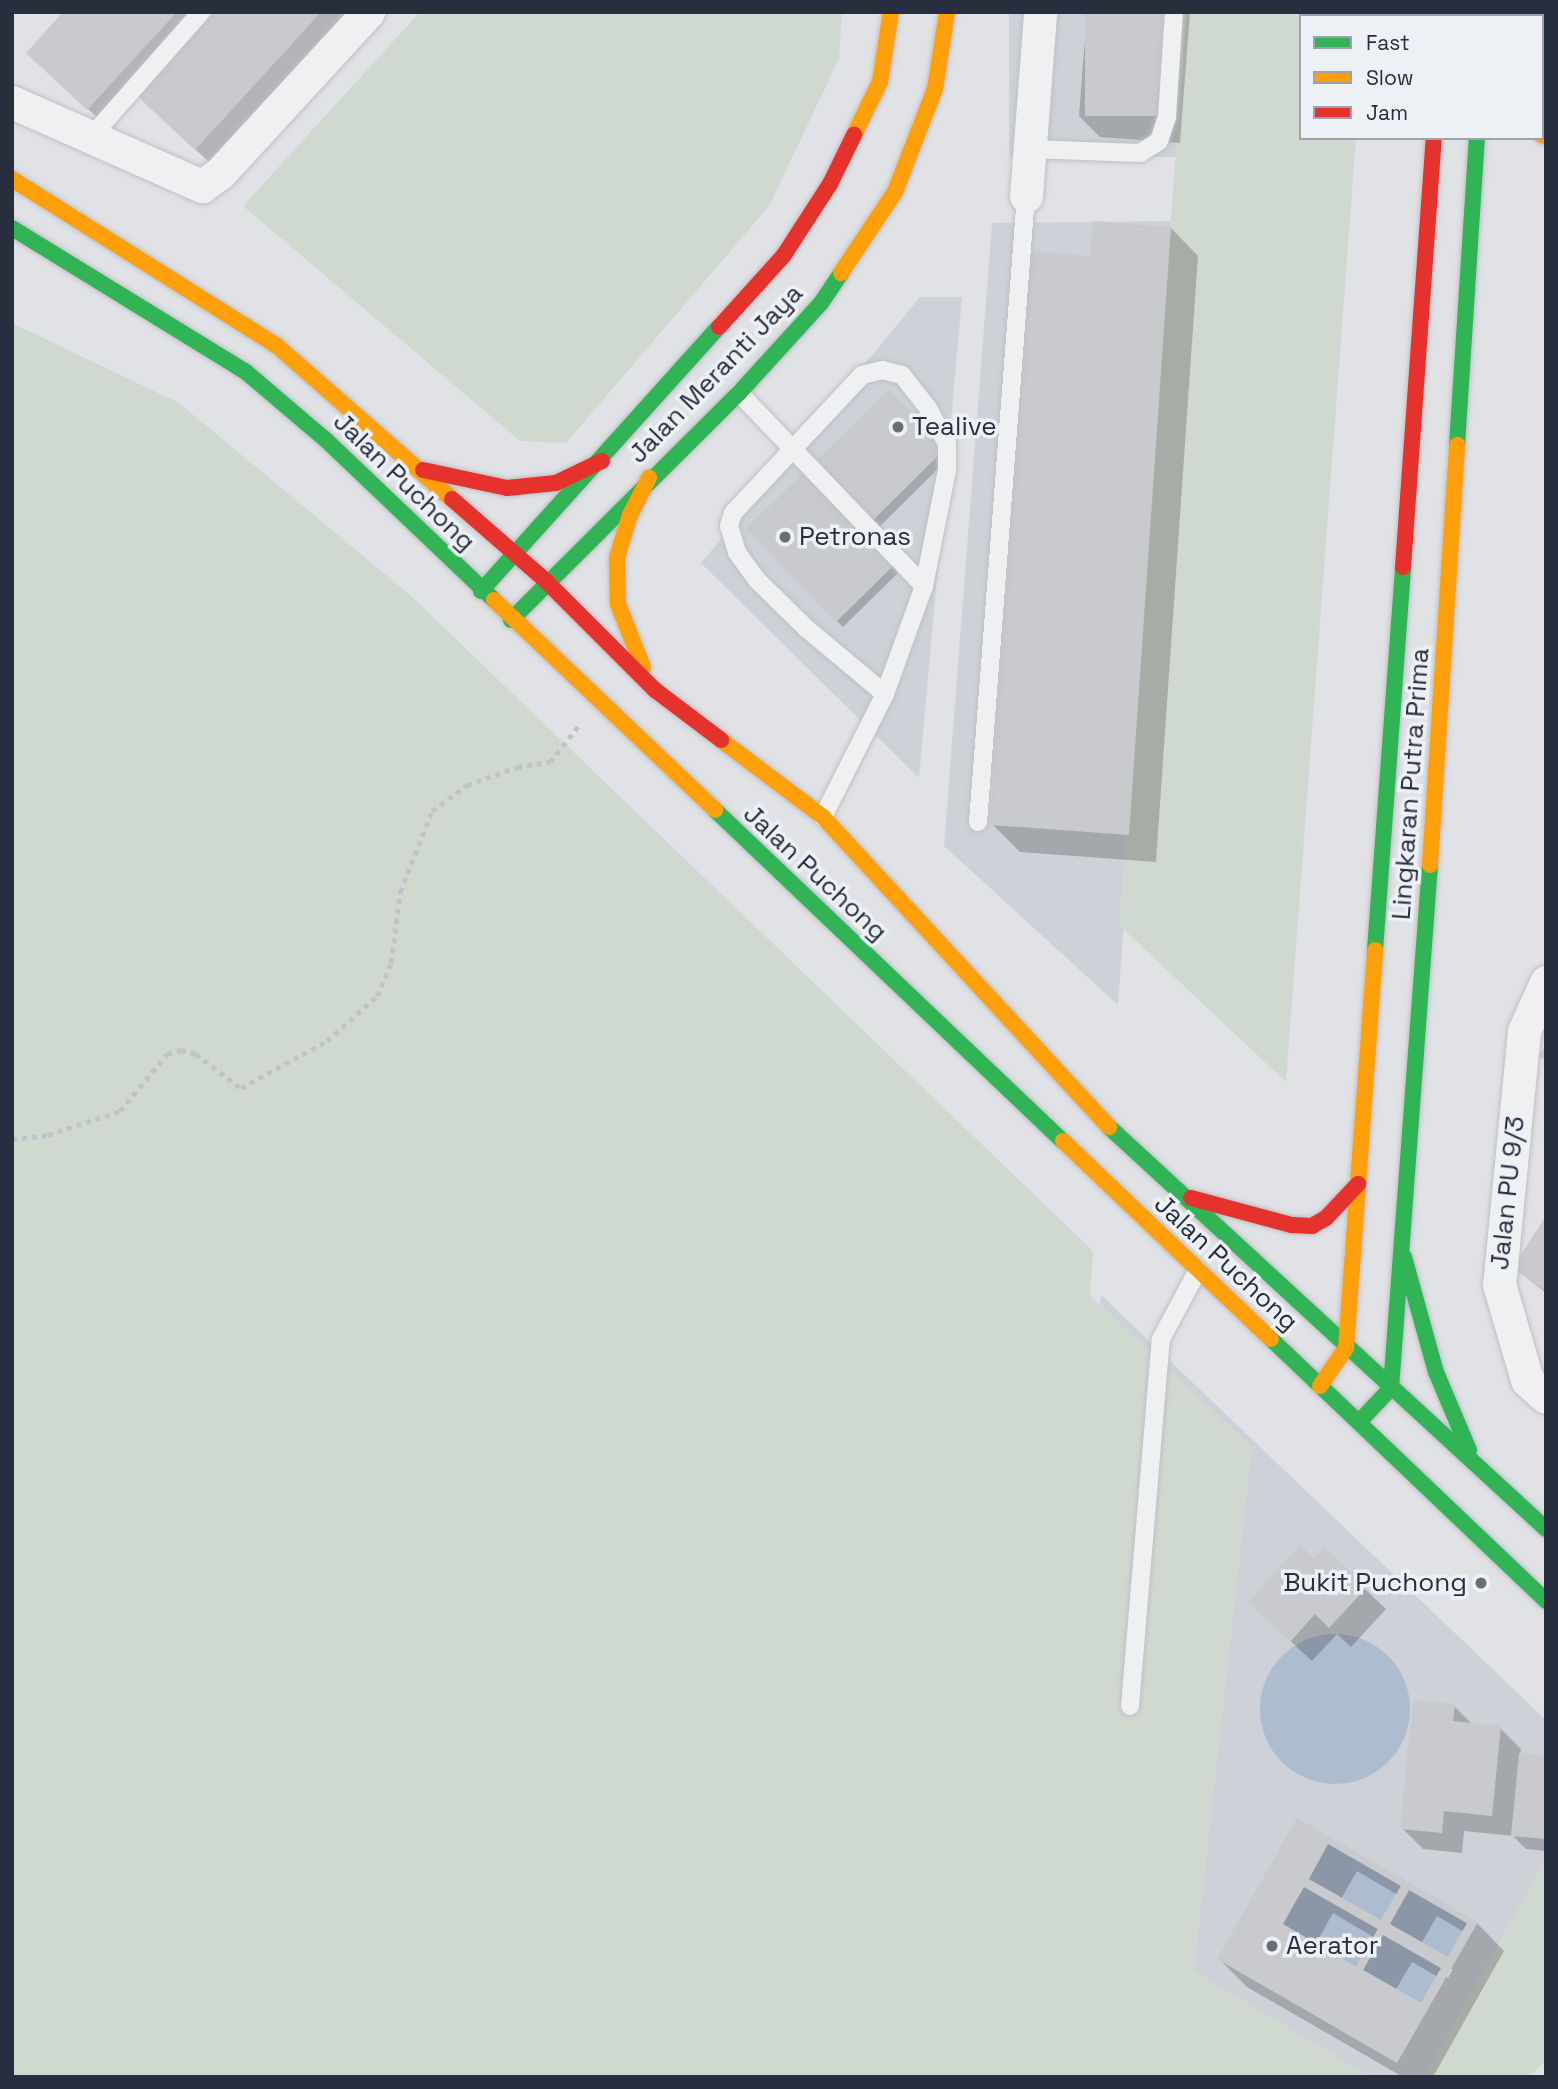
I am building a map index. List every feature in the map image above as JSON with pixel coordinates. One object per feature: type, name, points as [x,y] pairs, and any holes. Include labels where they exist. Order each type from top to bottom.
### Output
[{"type":"main road","name":"Jalan Meranti Jaya","points":[[481,591],[602,461],[784,256],[830,184],[880,82],[891,12]]},
{"type":"main road","name":"Jalan Meranti Jaya","points":[[511,620],[649,478],[739,393],[821,303],[895,192],[935,89],[947,12]]},
{"type":"main road","name":"Lingkaran Putra Prima","points":[[1346,1348],[1434,140]]},
{"type":"main road","name":"Lingkaran Putra Prima","points":[[1391,1388],[1404,1257],[1477,140]]},
{"type":"main road","name":"Jalan Puchong","points":[[12,179],[276,345],[411,466],[547,582],[655,690],[824,817],[1100,1118],[1346,1348],[1546,1529]]},
{"type":"main road","name":"Jalan Puchong","points":[[12,228],[246,372],[326,440],[511,620],[1360,1421],[1546,1601]]},
{"type":"main road","points":[[411,466],[456,480],[506,488],[555,483],[602,461]]},
{"type":"main road","points":[[649,478],[630,515],[617,558],[618,604],[630,643],[655,690]]},
{"type":"main road","points":[[1186,1196],[1292,1226],[1312,1226],[1326,1218],[1358,1184]]},
{"type":"main road","points":[[1404,1257],[1436,1372],[1476,1464]]},
{"type":"main road","points":[[1320,1386],[1346,1348]]},
{"type":"main road","points":[[1360,1421],[1391,1388]]},
{"type":"street","points":[[12,102],[202,186],[219,173],[368,12]]},
{"type":"street","points":[[1026,196],[1040,12]]},
{"type":"street","name":"Jalan PU 9/3","points":[[1546,982],[1524,1031],[1499,1284],[1527,1380],[1546,1397]]},
{"type":"lane","points":[[90,138],[201,12]]},
{"type":"lane","points":[[1029,149],[1140,153],[1159,141],[1167,117],[1174,12]]},
{"type":"lane","points":[[978,822],[1026,196]]},
{"type":"lane","points":[[824,817],[885,694],[924,586],[947,470],[947,444],[928,408],[902,375],[882,370],[862,375],[733,513],[729,526],[737,551],[757,580],[807,629],[885,694]]},
{"type":"lane","points":[[739,393],[924,586]]},
{"type":"lane","points":[[1130,1706],[1161,1339],[1198,1270]]},
{"type":"path","points":[[12,1139],[48,1135],[120,1111],[167,1054],[196,1054],[241,1088],[327,1041],[377,996],[391,963],[400,892],[432,811],[467,785],[517,767],[550,762],[596,700]]},
{"type":"shaded area","points":[[420,12],[842,12],[839,59],[769,206],[566,443],[520,441],[243,206]]},
{"type":"shaded area","points":[[1009,12],[1181,12],[1181,157],[1009,157]]},
{"type":"shaded area","points":[[1186,12],[1365,12],[1299,14],[1299,140],[1356,140],[1286,1082],[1119,925]]},
{"type":"shaded area","points":[[1174,221],[1118,1005],[944,846],[992,223]]},
{"type":"shaded area","points":[[920,297],[962,297],[919,778],[701,563]]},
{"type":"shaded area","points":[[12,323],[179,403],[410,595],[1093,1251],[1090,1295],[1252,1447],[1194,1971],[1370,2077],[12,2077]]},
{"type":"shaded area","points":[[1101,1295],[1546,1720],[1546,1860],[1425,2077],[1370,2077],[1186,1967],[1057,1867]]},
{"type":"shaded area","points":[[1546,1860],[1546,2061],[1528,2077],[1425,2077]]},
{"type":"water","points":[[1335,1634],[1364,1640],[1388,1656],[1404,1680],[1410,1709],[1404,1738],[1388,1762],[1364,1778],[1335,1784],[1306,1778],[1282,1762],[1266,1738],[1260,1709],[1266,1680],[1282,1656],[1306,1640]]},
{"type":"water","points":[[1328,1844],[1401,1886],[1381,1921],[1308,1879]]},
{"type":"water","points":[[1304,1887],[1378,1930],[1356,1967],[1282,1924]]},
{"type":"water","points":[[1409,1890],[1467,1923],[1448,1957],[1390,1924]]},
{"type":"water","points":[[1383,1935],[1441,1968],[1421,2003],[1363,1970]]},
{"type":"building","points":[[63,12],[177,12],[87,110],[26,53]]},
{"type":"building","points":[[214,12],[321,12],[195,150],[137,96]]},
{"type":"building","points":[[1085,12],[1168,12],[1168,116],[1085,116]]},
{"type":"building","points":[[1093,221],[1171,227],[1129,835],[990,825],[1030,251],[1090,256]]},
{"type":"building","points":[[889,389],[946,448],[863,530],[895,564],[836,622],[746,529]]},
{"type":"building","points":[[1546,1045],[1546,1061],[1538,1056]]},
{"type":"building","points":[[1546,1216],[1546,1291],[1512,1268]]},
{"type":"building","points":[[1300,1545],[1314,1558],[1325,1548],[1367,1587],[1329,1628],[1315,1614],[1290,1642],[1248,1602]]},
{"type":"building","points":[[1413,1700],[1455,1704],[1453,1721],[1501,1726],[1492,1816],[1444,1811],[1442,1833],[1400,1829]]},
{"type":"building","points":[[1519,1753],[1546,1756],[1546,1839],[1511,1836]]},
{"type":"building","name":"Aerator","points":[[1297,1818],[1478,1922],[1397,2063],[1217,1959]],"holes":[[[1328,1844],[1401,1886],[1381,1920],[1309,1879]],[[1304,1887],[1378,1929],[1356,1967],[1283,1924]],[[1409,1890],[1467,1923],[1448,1957],[1390,1924]],[[1383,1935],[1441,1968],[1421,2003],[1363,1970]]]},
{"type":"traffic: fast","points":[[1457,445],[1477,140]]},
{"type":"traffic: fast","points":[[12,228],[246,372],[326,440],[494,600]]},
{"type":"traffic: fast","points":[[511,620],[739,393],[821,303],[841,273]]},
{"type":"traffic: fast","points":[[481,591],[719,327]]},
{"type":"traffic: fast","points":[[1375,950],[1403,567]]},
{"type":"traffic: fast","points":[[715,810],[1063,1141]]},
{"type":"traffic: fast","points":[[1360,1421],[1391,1388],[1430,865]]},
{"type":"traffic: fast","points":[[1109,1127],[1546,1529]]},
{"type":"traffic: fast","points":[[1404,1257],[1436,1372],[1469,1450]]},
{"type":"traffic: fast","points":[[1271,1339],[1546,1601]]},
{"type":"traffic: slow","points":[[854,135],[880,82],[891,12]]},
{"type":"traffic: slow","points":[[841,273],[895,192],[935,89],[947,12]]},
{"type":"traffic: slow","points":[[12,179],[276,345],[452,499]]},
{"type":"traffic: slow","points":[[1430,865],[1457,445]]},
{"type":"traffic: slow","points":[[643,667],[618,604],[617,558],[630,515],[649,478]]},
{"type":"traffic: slow","points":[[494,600],[715,810]]},
{"type":"traffic: slow","points":[[721,740],[823,817],[1109,1127]]},
{"type":"traffic: slow","points":[[1320,1386],[1346,1348],[1375,950]]},
{"type":"traffic: slow","points":[[1063,1141],[1271,1339]]},
{"type":"traffic: jam","points":[[719,327],[784,255],[830,184],[854,135]]},
{"type":"traffic: jam","points":[[1403,567],[1434,140]]},
{"type":"traffic: jam","points":[[423,470],[507,488],[556,483],[602,461]]},
{"type":"traffic: jam","points":[[452,499],[547,582],[655,690],[721,740]]},
{"type":"traffic: jam","points":[[1191,1198],[1292,1225],[1312,1226],[1326,1218],[1358,1184]]},
{"type":"place","name":"Tealive","points":[[898,427]]},
{"type":"place","name":"Petronas","points":[[785,537]]},
{"type":"place","name":"Bukit Puchong","points":[[1481,1583]]},
{"type":"place","name":"Aerator","points":[[1272,1946]]}]
